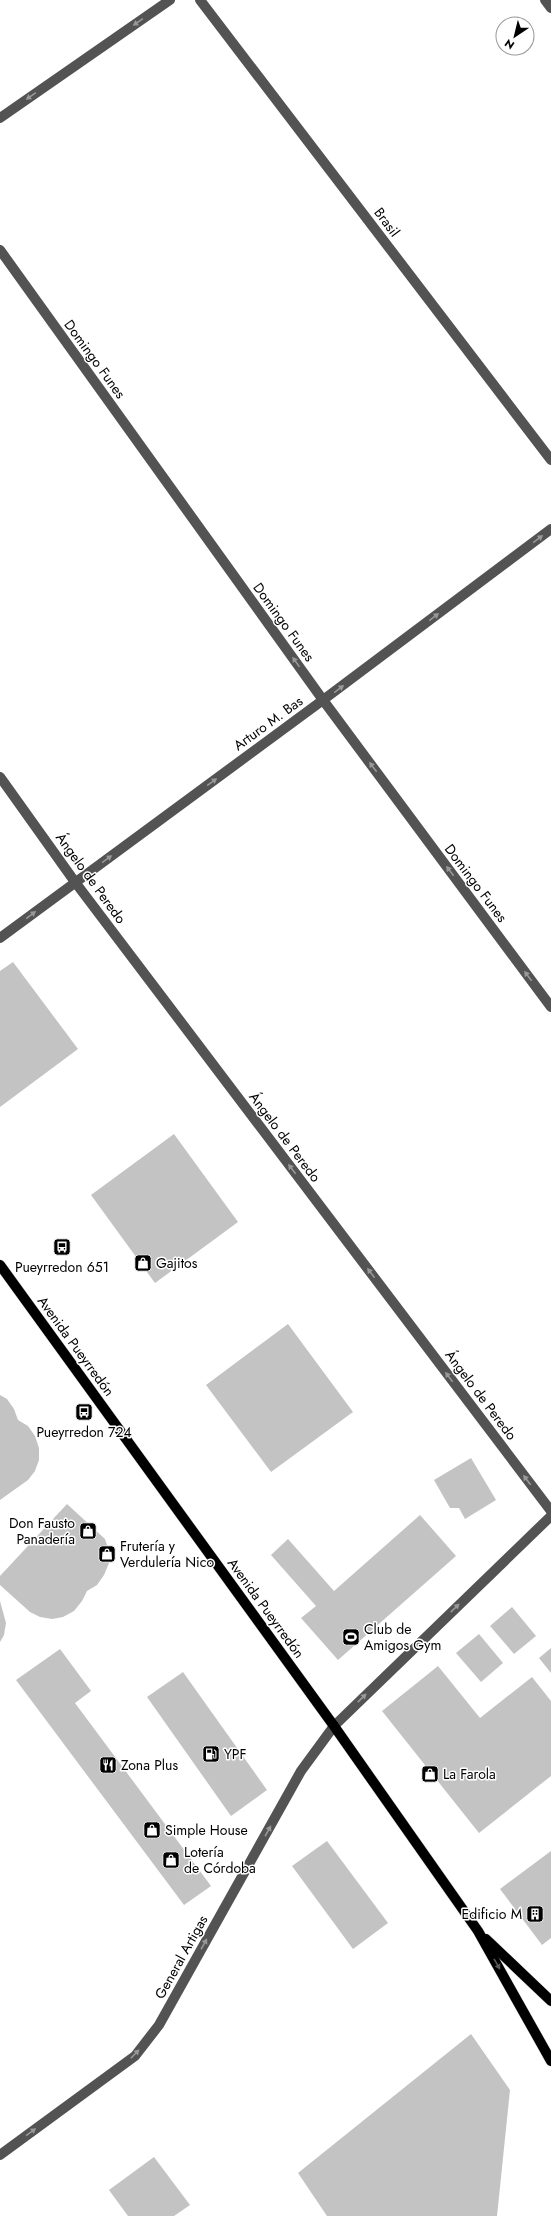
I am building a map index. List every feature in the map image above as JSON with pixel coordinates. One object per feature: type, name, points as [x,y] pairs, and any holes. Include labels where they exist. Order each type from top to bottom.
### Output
[{"type":"main road","name":"Avenida Pueyrredón","points":[[0,1265],[334,1726],[478,1931],[551,2061]]},
{"type":"main road","name":"Avenida Pueyrredón","points":[[478,1931],[549,1997]]},
{"type":"street","points":[[0,118],[170,0]]},
{"type":"street","name":"Brasil","points":[[200,0],[551,460]]},
{"type":"street","points":[[545,0],[551,8]]},
{"type":"street","name":"Domingo Funes","points":[[0,250],[323,700],[551,1007]]},
{"type":"street","name":"Arturo M. Bas","points":[[0,938],[323,700],[551,529]]},
{"type":"street","name":"Ángelo de Peredo","points":[[0,777],[75,882],[551,1511]]},
{"type":"street","name":"General Artigas","points":[[0,2155],[135,2056],[159,2025],[301,1771],[334,1726],[551,1516]]},
{"type":"building","points":[[13,962],[78,1049],[0,1107],[0,971]]},
{"type":"building","points":[[174,1134],[238,1222],[155,1283],[91,1195]]},
{"type":"building","points":[[288,1324],[353,1412],[271,1472],[206,1385]]},
{"type":"building","points":[[0,1395],[7,1399],[14,1409],[18,1420],[28,1426],[35,1436],[39,1448],[39,1460],[35,1471],[28,1480],[0,1500]]},
{"type":"building","points":[[471,1458],[496,1500],[465,1519],[459,1508],[450,1508],[434,1480]]},
{"type":"building","points":[[67,1504],[105,1539],[109,1551],[109,1563],[104,1575],[97,1585],[87,1591],[82,1601],[74,1611],[63,1617],[52,1619],[40,1617],[30,1612],[0,1585],[0,1576]]},
{"type":"building","points":[[420,1515],[456,1556],[338,1660],[301,1618],[316,1606],[271,1555],[288,1539],[334,1591]]},
{"type":"building","points":[[0,1601],[6,1623],[4,1635],[0,1642]]},
{"type":"building","points":[[512,1607],[536,1636],[514,1654],[490,1626]]},
{"type":"building","points":[[479,1634],[503,1663],[481,1682],[456,1653]]},
{"type":"building","points":[[551,1648],[551,1673],[539,1658]]},
{"type":"building","points":[[60,1649],[91,1691],[75,1703],[211,1886],[184,1905],[16,1680]]},
{"type":"building","points":[[438,1666],[480,1718],[532,1677],[551,1701],[551,1776],[479,1833],[382,1711]]},
{"type":"building","points":[[183,1672],[267,1790],[231,1816],[147,1697]]},
{"type":"building","points":[[327,1841],[388,1923],[353,1949],[292,1866]]},
{"type":"building","name":"Edificio M","points":[[551,1851],[551,1938],[542,1945],[500,1889]]},
{"type":"building","points":[[471,2034],[510,2090],[497,2216],[327,2216],[298,2173]]},
{"type":"building","points":[[154,2157],[190,2205],[174,2216],[128,2216],[109,2190]]},
{"type":"place","name":"Pueyrredon 651","points":[[62,1247]]},
{"type":"place","name":"Gajitos","points":[[143,1263]]},
{"type":"place","name":"Pueyrredon 724","points":[[84,1412]]},
{"type":"place","name":"Don Fausto Panadería","points":[[88,1531]]},
{"type":"place","name":"Frutería y Verdulería Nico","points":[[107,1554]]},
{"type":"place","name":"Club de Amigos Gym","points":[[351,1637]]},
{"type":"place","name":"YPF","points":[[211,1754]]},
{"type":"place","name":"Zona Plus","points":[[108,1765]]},
{"type":"place","name":"La Farola","points":[[430,1774]]},
{"type":"place","name":"Simple House","points":[[152,1830]]},
{"type":"place","name":"Lotería de Córdoba","points":[[171,1860]]},
{"type":"place","name":"Edificio M","points":[[535,1914]]}]
